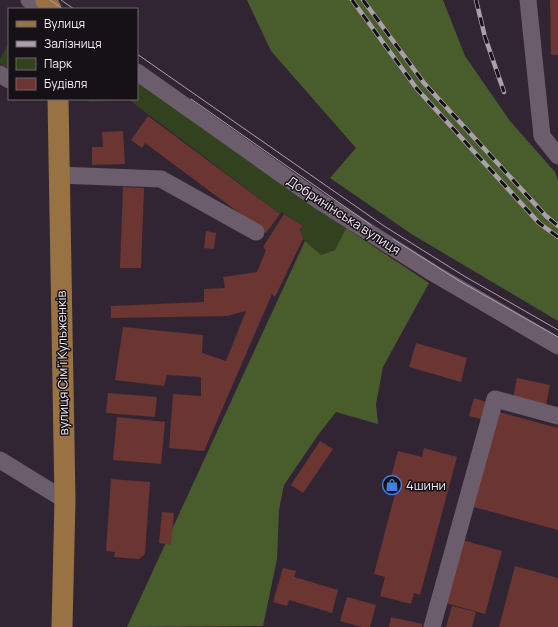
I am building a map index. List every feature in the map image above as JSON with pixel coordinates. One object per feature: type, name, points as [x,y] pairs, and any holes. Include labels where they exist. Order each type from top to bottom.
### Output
[{"type":"main road","name":"вулиця Сімʼї Кульженків","points":[[56,100],[65,500],[62,627]]},
{"type":"street","points":[[29,0],[44,8]]},
{"type":"street","points":[[528,0],[542,136],[558,156]]},
{"type":"street","name":"Добринінська вулиця","points":[[138,73],[318,200],[433,273],[558,346]]},
{"type":"street","points":[[58,175],[161,178],[256,232]]},
{"type":"street","points":[[432,627],[495,399],[558,416]]},
{"type":"street","points":[[0,460],[65,500]]},
{"type":"green space","points":[[247,0],[443,0],[465,56],[510,121],[555,172],[558,180],[558,321],[413,235],[330,178],[356,148],[271,51]]},
{"type":"green space","points":[[8,44],[8,68],[0,63],[0,59]]},
{"type":"green space","points":[[138,81],[346,228],[335,250],[321,255],[303,239],[300,229],[303,226],[282,212],[280,214],[129,100],[138,100]]},
{"type":"green space","points":[[89,100],[115,100],[89,102]]},
{"type":"green space","points":[[346,228],[429,283],[383,367],[376,404],[378,424],[336,412],[318,435],[284,485],[279,510],[277,559],[263,626],[127,627],[305,241],[321,255],[335,250]]},
{"type":"building","points":[[550,0],[558,0],[558,55],[551,55]]},
{"type":"building","points":[[148,116],[280,214],[266,233],[145,143],[142,148],[131,140]]},
{"type":"building","points":[[123,131],[125,164],[92,165],[92,147],[103,147],[102,132]]},
{"type":"building","points":[[123,187],[144,188],[141,268],[120,268]]},
{"type":"building","points":[[284,214],[303,226],[300,229],[303,239],[275,297],[272,294],[204,451],[169,448],[173,394],[201,396],[201,377],[167,375],[164,386],[115,380],[123,327],[203,335],[202,353],[226,361],[246,311],[227,316],[111,318],[111,306],[204,302],[204,289],[225,288],[223,277],[257,272],[266,250],[263,247]]},
{"type":"building","points":[[206,231],[216,233],[214,249],[204,248]]},
{"type":"building","points":[[416,343],[467,358],[461,382],[409,367]]},
{"type":"building","points":[[517,378],[550,385],[546,405],[513,398]]},
{"type":"building","points":[[108,393],[157,397],[155,417],[106,413]]},
{"type":"building","points":[[474,398],[490,403],[484,420],[469,416]]},
{"type":"building","points":[[499,412],[558,428],[558,530],[474,507]]},
{"type":"building","points":[[117,417],[165,422],[161,464],[113,460]]},
{"type":"building","points":[[320,441],[333,449],[303,493],[291,485]]},
{"type":"building","points":[[424,448],[457,457],[420,595],[414,593],[411,604],[380,596],[385,577],[374,574],[396,490],[388,488],[398,451],[422,457]]},
{"type":"building","points":[[111,479],[150,482],[145,554],[139,559],[114,557],[115,552],[106,551]]},
{"type":"building","points":[[162,512],[174,513],[171,545],[159,543]]},
{"type":"building","points":[[459,539],[502,551],[485,614],[442,602]]},
{"type":"building","points":[[515,566],[558,578],[558,627],[499,627]]},
{"type":"building","points":[[283,568],[296,571],[294,577],[338,590],[332,613],[289,600],[287,606],[273,602]]},
{"type":"building","points":[[347,597],[376,605],[370,627],[362,627],[340,621]]},
{"type":"building","points":[[452,606],[476,612],[472,627],[446,627]]},
{"type":"building","points":[[391,617],[422,624],[422,627],[389,627]]},
{"type":"tram line","points":[[50,0],[62,8]]},
{"type":"tram line","points":[[61,0],[73,8]]},
{"type":"tram line","points":[[138,55],[384,226],[464,276],[558,330]]},
{"type":"tram line","points":[[191,99],[371,225]]},
{"type":"tram line","points":[[393,239],[461,282],[558,337]]},
{"type":"railway","points":[[352,0],[417,89],[539,223],[558,237]]},
{"type":"railway","points":[[363,0],[424,83],[546,216],[558,226]]},
{"type":"railway","points":[[476,0],[485,37],[504,92]]},
{"type":"place","name":"4шини","points":[[392,485]]}]
